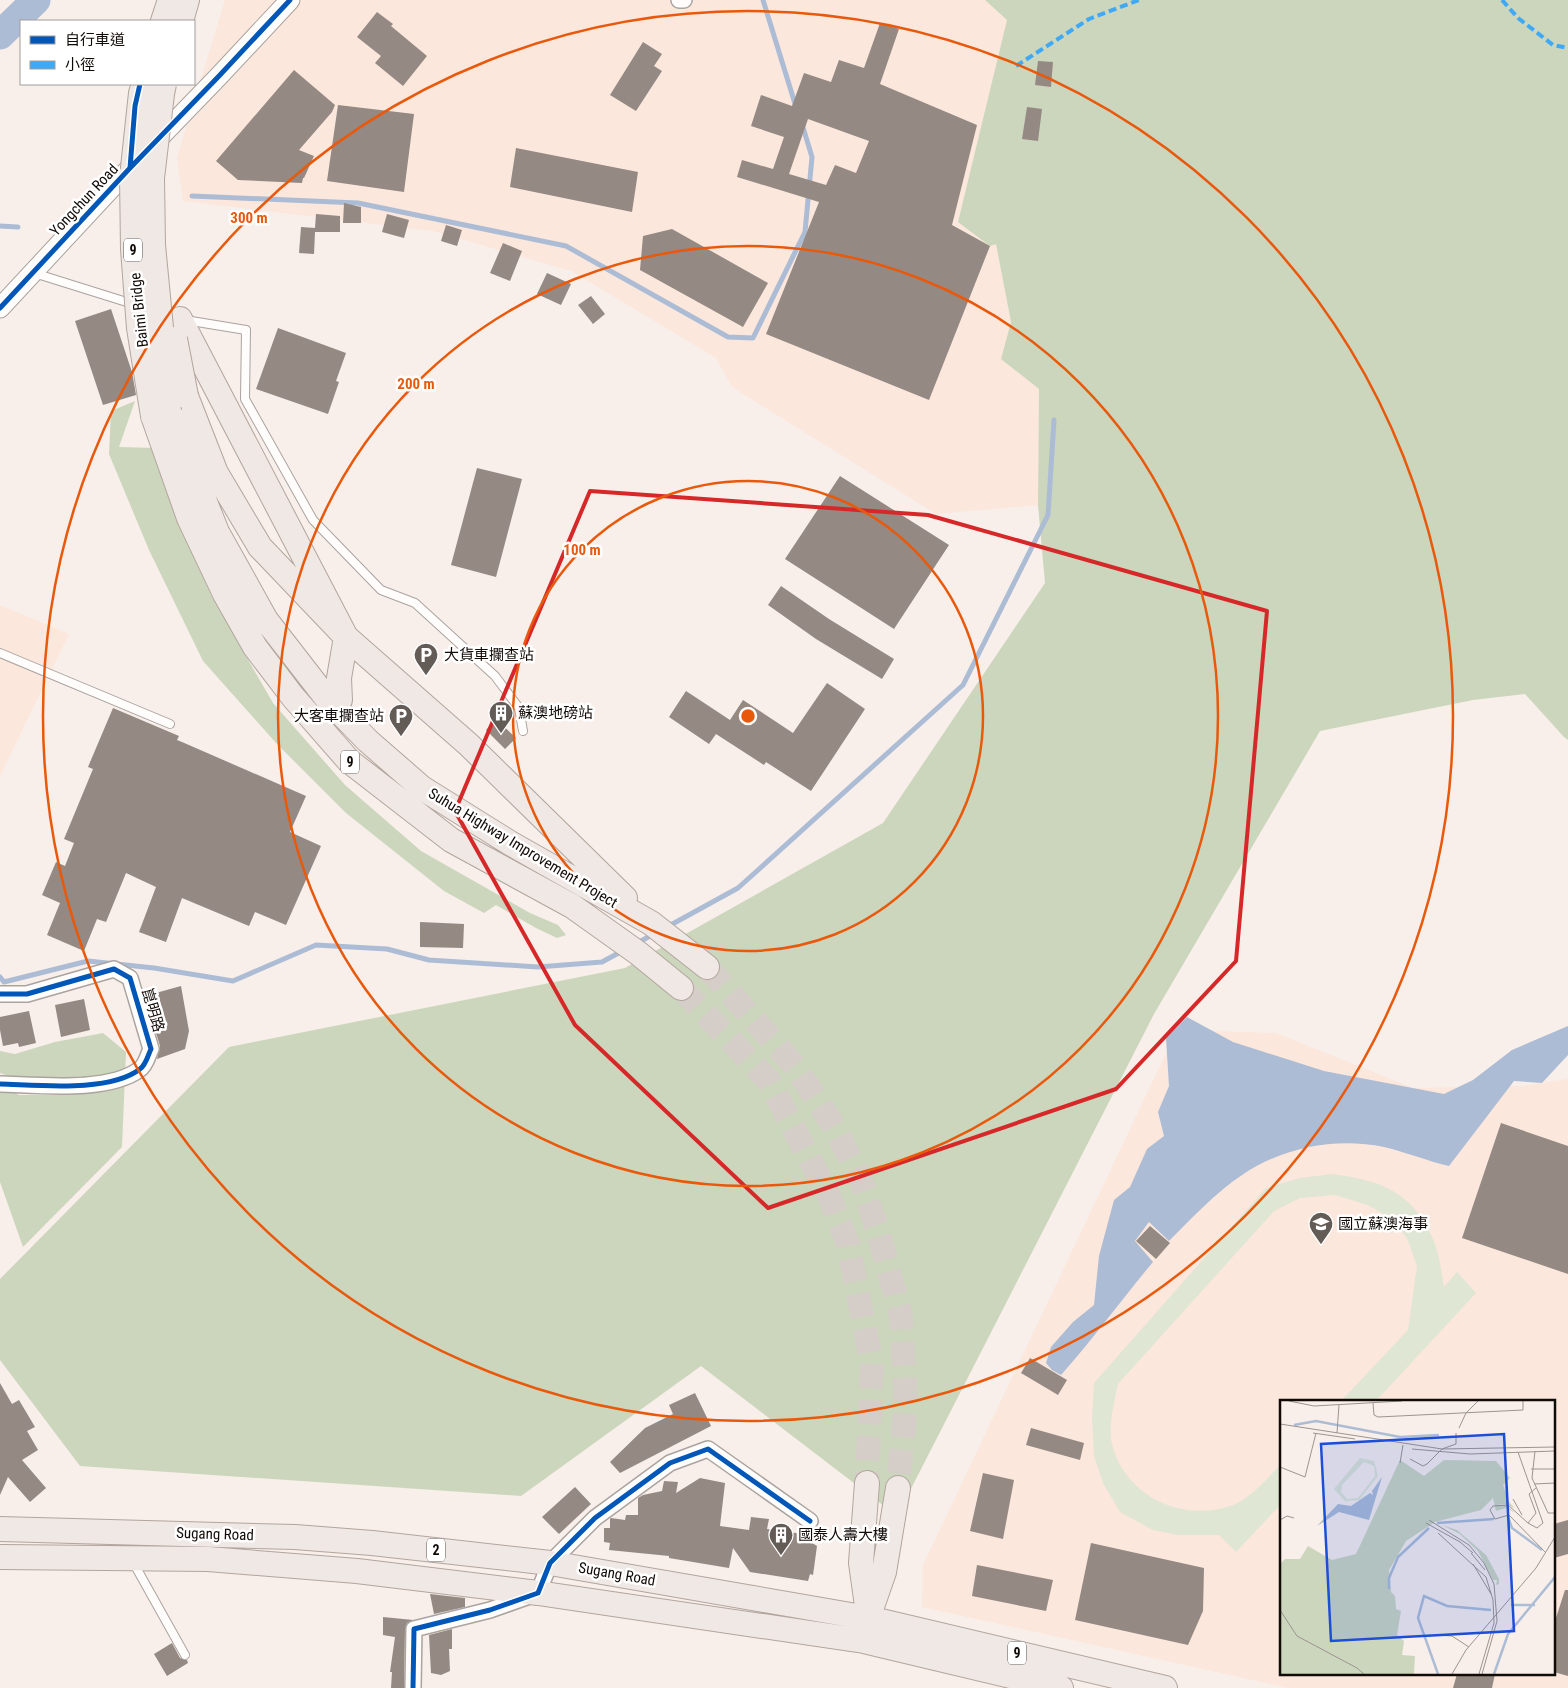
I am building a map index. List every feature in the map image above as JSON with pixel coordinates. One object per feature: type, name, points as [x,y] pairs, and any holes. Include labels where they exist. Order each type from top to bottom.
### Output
[{"type":"main road","points":[[163,20],[170,0]]},
{"type":"main road","points":[[181,20],[187,0]]},
{"type":"main road","name":"Baimi Bridge","points":[[144,85],[141,93],[132,177],[133,249],[139,328],[169,408]]},
{"type":"main road","name":"Baimi Bridge","points":[[166,85],[162,94],[152,178],[153,246],[169,408]]},
{"type":"main road","points":[[180,319],[346,637],[339,678],[340,700]]},
{"type":"main road","points":[[169,408],[216,473],[260,547],[346,637],[469,745],[651,923]]},
{"type":"main road","name":"Suhua Highway Improvement Project","points":[[169,408],[216,532],[266,620],[328,700],[368,741],[422,788],[510,843],[651,923],[707,967]]},
{"type":"main road","name":"Suhua Highway Improvement Project","points":[[169,408],[189,518],[225,594],[255,647],[271,669],[349,761],[450,840],[572,906],[638,953],[681,988]]},
{"type":"main road","points":[[216,532],[275,624],[359,722],[394,754],[467,810],[550,860],[605,890],[651,923]]},
{"type":"main road","points":[[867,1483],[861,1563],[868,1618]]},
{"type":"main road","points":[[864,1640],[868,1618],[884,1572],[898,1488]]},
{"type":"main road","name":"Sugang Road","points":[[0,1529],[295,1537],[372,1543],[550,1562],[868,1618],[1166,1688]]},
{"type":"main road","name":"Sugang Road","points":[[0,1557],[208,1559],[357,1571],[538,1593],[864,1640],[1061,1688]]},
{"type":"street","points":[[190,20],[196,0]]},
{"type":"street","name":"Yongchun Road","points":[[0,308],[290,0]]},
{"type":"street","points":[[679,0],[684,0]]},
{"type":"street","points":[[167,132],[173,85]]},
{"type":"street","name":"崑明路","points":[[0,994],[27,994],[114,969],[130,978],[151,1049],[142,1068],[121,1079],[76,1086],[0,1084]]},
{"type":"street","points":[[414,1688],[414,1629],[490,1610],[538,1593],[550,1562],[595,1518],[670,1463],[708,1449],[810,1521]]},
{"type":"lane","points":[[34,272],[144,308]]},
{"type":"lane","points":[[153,311],[180,319],[246,330],[245,399],[313,520],[381,590],[415,603],[495,676],[520,708],[523,731]]},
{"type":"lane","points":[[0,652],[170,724]]},
{"type":"lane","points":[[131,1558],[185,1655]]},
{"type":"highlighted area","points":[[590,491],[928,515],[1267,611],[1236,961],[1116,1089],[768,1208],[575,1025],[455,811]]},
{"type":"shaded area","points":[[225,0],[985,0],[1007,20],[958,222],[996,244],[1011,322],[1002,359],[1039,389],[1038,505],[936,514],[732,387],[716,358],[571,271],[433,231],[183,201],[177,158]]},
{"type":"shaded area","points":[[0,605],[69,634],[0,776]]},
{"type":"shaded area","name":"國立蘇澳海事","points":[[1177,1030],[1276,1033],[1413,1088],[1522,1086],[1568,1079],[1568,1688],[1289,1688],[922,1607],[923,1565]]},
{"type":"green space","points":[[985,0],[1568,0],[1568,740],[1525,694],[1473,700],[1320,731],[1154,1014],[897,1516],[701,1366],[521,1496],[80,1466],[0,1360],[0,1279],[229,1047],[625,968],[883,823],[1045,583],[1038,505],[1039,389],[1001,359],[1011,322],[996,244],[990,246],[958,222],[1007,20]]},
{"type":"green space","points":[[135,401],[119,447],[157,448],[211,595],[273,703],[345,785],[421,851],[530,913],[558,925],[566,935],[557,938],[496,905],[484,913],[444,891],[346,813],[277,744],[203,661],[149,550],[109,454],[111,411]]},
{"type":"green space","points":[[103,1033],[126,1052],[122,1147],[23,1247],[0,1182],[0,1085],[19,1095],[64,1095],[102,1086],[81,1076],[50,1081],[13,1078],[0,1073],[0,1051],[15,1054],[55,1042]]},
{"type":"green space","points":[[1332,1174],[1349,1176],[1378,1184],[1391,1190],[1413,1207],[1423,1220],[1436,1247],[1444,1287],[1457,1272],[1476,1293],[1377,1400],[1342,1400],[1408,1330],[1417,1266],[1407,1238],[1390,1218],[1368,1205],[1335,1195],[1300,1198],[1274,1211],[1118,1384],[1112,1416],[1111,1441],[1120,1466],[1131,1481],[1145,1493],[1160,1502],[1177,1508],[1196,1511],[1214,1510],[1233,1505],[1253,1493],[1280,1465],[1280,1505],[1236,1552],[1219,1535],[1178,1535],[1153,1530],[1120,1512],[1103,1483],[1094,1456],[1092,1418],[1094,1383],[1266,1188],[1300,1178]]},
{"type":"water","points":[[1187,1017],[1233,1042],[1324,1071],[1444,1094],[1473,1080],[1512,1050],[1568,1026],[1568,1055],[1542,1083],[1514,1081],[1449,1166],[1392,1149],[1366,1144],[1347,1143],[1310,1147],[1275,1157],[1242,1175],[1213,1198],[1169,1241],[1149,1222],[1135,1241],[1153,1262],[1061,1375],[1052,1370],[1046,1363],[1051,1347],[1073,1322],[1094,1305],[1099,1256],[1114,1200],[1130,1187],[1147,1149],[1164,1136],[1158,1112],[1169,1086],[1166,1038]]},
{"type":"building","points":[[377,12],[393,24],[391,26],[427,56],[403,86],[375,63],[381,56],[357,37]]},
{"type":"building","points":[[880,23],[899,29],[880,84],[977,125],[952,225],[990,246],[929,400],[766,334],[819,202],[737,177],[742,160],[773,169],[784,137],[751,126],[761,95],[792,106],[804,73],[831,82],[839,60],[864,68]],"holes":[[[808,119],[869,141],[856,173],[835,165],[826,185],[789,174]]]},
{"type":"building","points":[[643,42],[662,54],[654,66],[662,71],[636,111],[610,95]]},
{"type":"building","points":[[1038,61],[1053,62],[1051,87],[1035,85]]},
{"type":"building","points":[[294,70],[335,105],[332,112],[299,150],[314,156],[302,183],[238,180],[216,161]]},
{"type":"building","points":[[338,105],[414,114],[404,192],[327,181]]},
{"type":"building","points":[[1027,107],[1042,109],[1038,141],[1022,139]]},
{"type":"building","points":[[516,148],[638,172],[632,212],[510,187]]},
{"type":"building","points":[[344,203],[361,207],[361,223],[343,223]]},
{"type":"building","points":[[316,214],[340,216],[340,232],[315,232],[314,254],[299,253],[301,227],[315,228]]},
{"type":"building","points":[[387,214],[409,220],[404,238],[382,232]]},
{"type":"building","points":[[446,225],[462,230],[457,246],[441,241]]},
{"type":"building","points":[[672,229],[768,283],[743,327],[640,270],[643,236]]},
{"type":"building","points":[[503,243],[522,251],[510,281],[490,273]]},
{"type":"building","points":[[547,273],[571,284],[561,305],[537,294]]},
{"type":"building","points":[[591,296],[605,314],[593,324],[578,305]]},
{"type":"building","points":[[111,309],[132,372],[136,395],[103,405],[75,321]]},
{"type":"building","points":[[278,328],[346,353],[336,381],[339,382],[328,414],[256,389]]},
{"type":"building","points":[[477,468],[522,479],[496,577],[451,565]]},
{"type":"building","points":[[840,476],[949,545],[894,629],[785,559]]},
{"type":"building","points":[[781,586],[829,619],[894,659],[882,679],[816,639],[768,605]]},
{"type":"building","points":[[827,683],[865,709],[811,791],[766,762],[764,765],[716,734],[709,744],[669,717],[686,691],[730,720],[743,700],[793,733]]},
{"type":"building","points":[[113,708],[179,736],[177,740],[306,796],[290,832],[321,846],[286,925],[255,912],[249,926],[182,898],[166,942],[139,932],[156,887],[126,873],[106,922],[97,919],[84,951],[47,935],[60,903],[42,895],[56,862],[65,866],[74,843],[64,839],[93,769],[88,767]]},
{"type":"building","name":"蘇澳地磅站","points":[[496,719],[516,738],[505,749],[486,730]]},
{"type":"building","points":[[420,922],[464,924],[463,948],[420,947]]},
{"type":"building","points":[[181,986],[189,1031],[185,1049],[157,1059],[160,1046],[145,996]]},
{"type":"building","points":[[84,999],[90,1030],[61,1037],[55,1005]]},
{"type":"building","points":[[29,1011],[36,1043],[19,1047],[18,1043],[3,1046],[0,1017]]},
{"type":"building","points":[[1501,1123],[1568,1146],[1568,1274],[1462,1238]]},
{"type":"building","points":[[1150,1226],[1170,1243],[1156,1259],[1136,1241]]},
{"type":"building","points":[[1030,1358],[1067,1380],[1058,1395],[1021,1373]]},
{"type":"building","points":[[0,1383],[12,1404],[19,1400],[35,1427],[27,1431],[38,1450],[22,1460],[46,1488],[30,1502],[8,1477],[0,1495]]},
{"type":"building","points":[[695,1393],[711,1426],[620,1473],[610,1462],[645,1428],[673,1414],[669,1405]]},
{"type":"building","points":[[1031,1428],[1084,1443],[1080,1460],[1026,1445]]},
{"type":"building","points":[[983,1473],[1014,1480],[1003,1539],[970,1531]]},
{"type":"building","points":[[700,1478],[725,1483],[720,1526],[749,1530],[751,1517],[769,1519],[767,1529],[796,1533],[817,1546],[813,1575],[810,1574],[808,1581],[750,1572],[733,1548],[729,1568],[669,1558],[669,1556],[609,1550],[610,1543],[604,1542],[604,1528],[610,1528],[611,1518],[625,1520],[626,1515],[638,1515],[638,1498],[662,1491],[664,1481],[678,1482],[676,1493]]},
{"type":"building","points":[[575,1487],[591,1504],[559,1534],[542,1517]]},
{"type":"building","points":[[1568,1520],[1568,1554],[1556,1557],[1556,1523]]},
{"type":"building","points":[[1091,1543],[1204,1568],[1203,1611],[1188,1645],[1075,1620]]},
{"type":"building","points":[[977,1565],[1053,1580],[1046,1611],[972,1596]]},
{"type":"building","points":[[1565,1590],[1568,1590],[1568,1676],[1556,1673],[1556,1618]]},
{"type":"building","points":[[430,1594],[465,1598],[465,1607],[434,1614]]},
{"type":"building","points":[[383,1617],[413,1620],[407,1623],[405,1629],[404,1688],[391,1688],[392,1672],[390,1672],[395,1637],[383,1635]]},
{"type":"building","points":[[452,1629],[452,1649],[449,1649],[450,1671],[441,1675],[431,1673],[429,1635]]},
{"type":"building","points":[[172,1643],[180,1658],[187,1660],[188,1663],[167,1676],[154,1654]]},
{"type":"building","points":[[1456,1676],[1495,1676],[1492,1688],[1453,1688]]},
{"type":"waterway","points":[[0,35],[36,0]]},
{"type":"waterway","points":[[763,0],[796,107]]},
{"type":"waterway","points":[[192,196],[358,203],[566,246],[728,337],[753,338],[805,232],[812,157],[802,124]]},
{"type":"waterway","points":[[0,226],[18,227]]},
{"type":"waterway","points":[[667,927],[738,888],[963,685],[1048,515],[1054,420]]},
{"type":"waterway","points":[[636,944],[655,933]]},
{"type":"waterway","points":[[0,977],[4,982],[88,961],[154,968],[233,981],[316,945],[387,949],[429,960],[538,967],[602,962],[624,950]]},
{"type":"tunnel","points":[[707,967],[795,1066],[834,1126],[862,1183],[879,1234],[901,1315],[906,1402],[898,1488]]},
{"type":"tunnel","points":[[681,988],[769,1081],[830,1198],[848,1244],[872,1364],[867,1483]]},
{"type":"marked path","points":[[1016,66],[1089,19],[1139,0]]},
{"type":"marked path","points":[[1502,0],[1518,18],[1553,45],[1568,48]]},
{"type":"cycle path","points":[[0,308],[290,0]]},
{"type":"cycle path","points":[[130,168],[135,106],[140,85]]},
{"type":"cycle path","points":[[0,994],[27,994],[114,969],[130,978],[151,1049],[140,1069],[127,1077],[110,1082],[73,1086],[0,1084]]},
{"type":"cycle path","points":[[413,1688],[414,1629],[490,1610],[538,1593],[550,1563],[595,1518],[670,1463],[708,1449],[810,1521]]},
{"type":"place","name":"大貨車攔查站","points":[[426,676]]},
{"type":"place","name":"蘇澳地磅站","points":[[501,734]]},
{"type":"place","name":"大客車攔查站","points":[[401,737]]},
{"type":"place","name":"國立蘇澳海事","points":[[1321,1245]]},
{"type":"place","name":"國泰人壽大樓","points":[[781,1556]]}]
